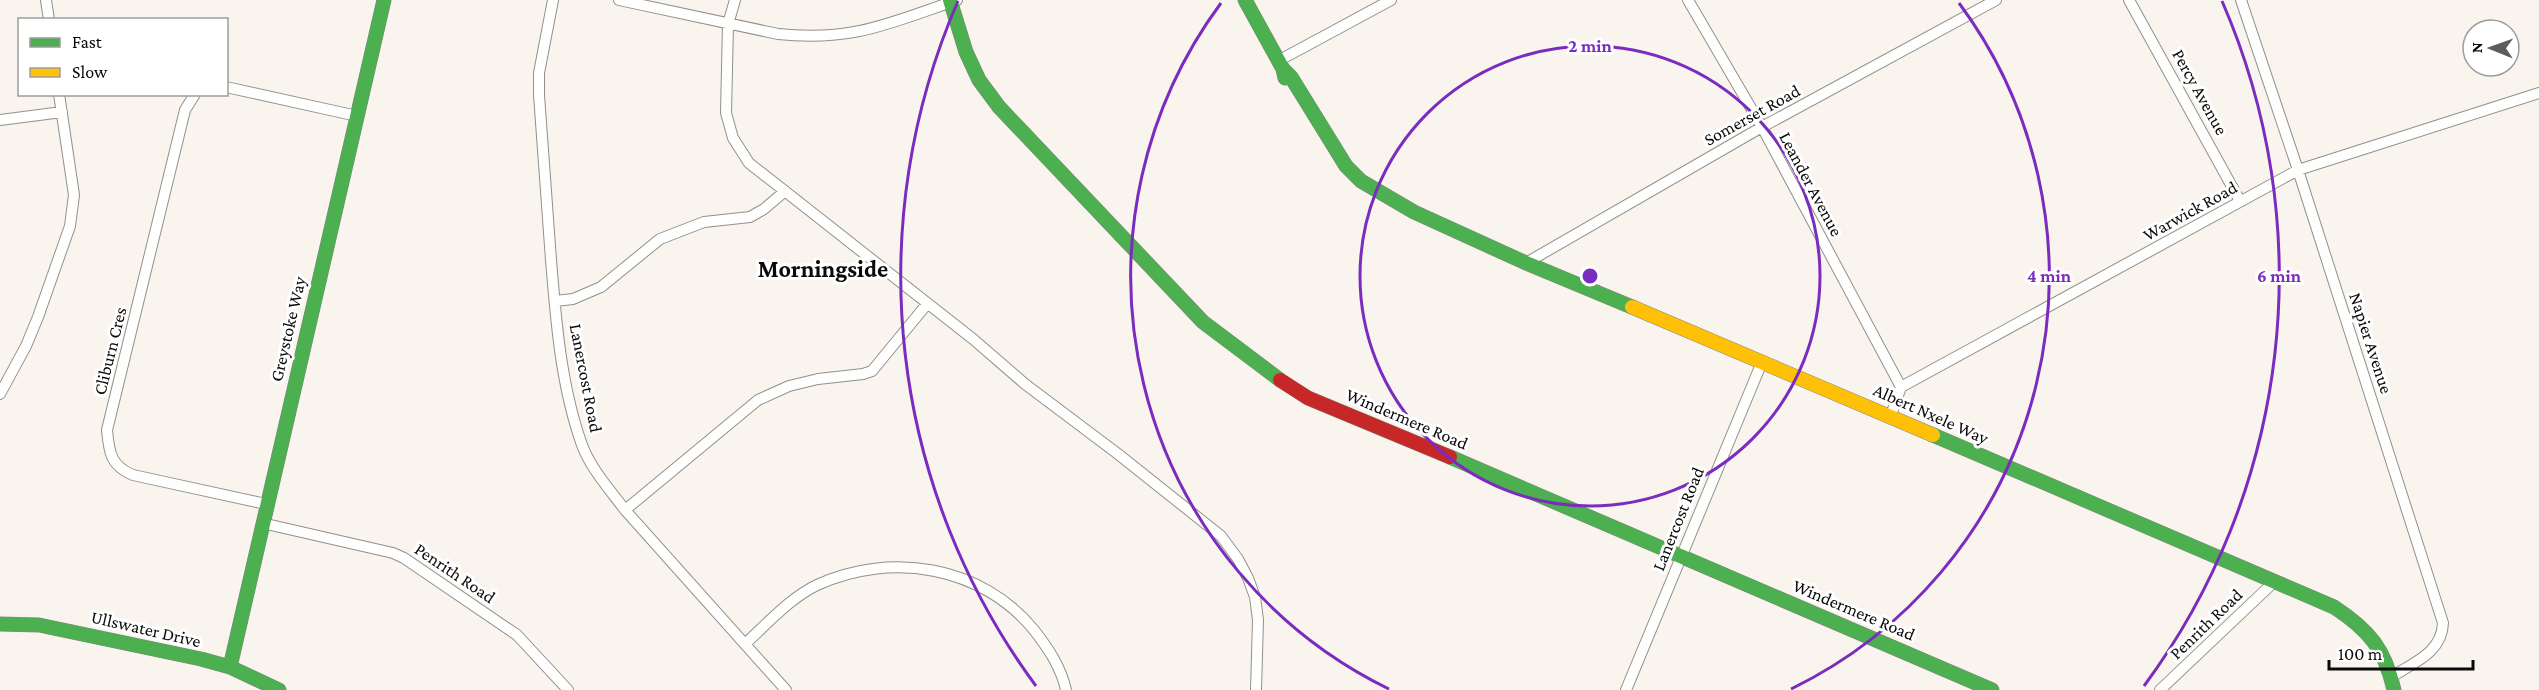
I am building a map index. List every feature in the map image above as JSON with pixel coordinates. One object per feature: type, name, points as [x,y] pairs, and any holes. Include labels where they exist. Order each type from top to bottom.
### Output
[{"type":"street","points":[[46,0],[49,18]]},
{"type":"street","name":"Greystoke Way","points":[[230,667],[384,0]]},
{"type":"street","name":"Lanercost Road","points":[[553,0],[539,73],[539,95],[555,301],[562,360],[571,407],[583,447],[625,510],[786,690]]},
{"type":"street","points":[[619,0],[778,34],[831,37],[865,32],[953,1]]},
{"type":"street","points":[[735,0],[728,24],[726,113],[739,149],[749,163],[1025,384],[1221,536],[1238,559],[1255,597],[1258,620],[1256,690]]},
{"type":"street","name":"Albert Nxele Way","points":[[1245,0],[1280,65],[1285,80],[1336,159],[1357,186],[1398,209],[1413,212],[1526,263],[1891,415],[1951,443],[2302,591],[2362,625],[2382,648],[2393,683]]},
{"type":"street","points":[[1280,65],[1392,0]]},
{"type":"street","name":"Leander Avenue","points":[[1688,0],[1762,127],[1901,387]]},
{"type":"street","name":"Somerset Road","points":[[1526,263],[1762,127],[1996,0]]},
{"type":"street","name":"Percy Avenue","points":[[2129,0],[2240,201]]},
{"type":"street","name":"Napier Avenue","points":[[2241,0],[2443,623],[2443,634],[2439,643],[2393,683]]},
{"type":"street","name":"Windermere Road","points":[[953,1],[966,52],[980,80],[999,107],[1150,264],[1189,309],[1281,381],[1308,398],[1897,647],[1992,690]]},
{"type":"street","points":[[228,87],[357,116]]},
{"type":"street","name":"Warwick Road","points":[[1901,387],[2298,170],[2539,93]]},
{"type":"street","points":[[0,394],[34,327],[70,226],[74,195],[71,162],[59,96]]},
{"type":"street","name":"Cliburn Cres","points":[[194,96],[185,110],[107,430],[109,446],[114,462],[120,470],[266,504]]},
{"type":"street","points":[[0,120],[62,112]]},
{"type":"street","points":[[555,301],[573,299],[601,287],[660,238],[704,222],[750,216],[764,209],[784,192]]},
{"type":"street","points":[[625,510],[758,399],[789,386],[872,371],[927,304]]},
{"type":"street","name":"Lanercost Road","points":[[1626,690],[1762,362]]},
{"type":"street","points":[[1891,415],[1901,387]]},
{"type":"street","name":"Penrith Road","points":[[262,523],[393,553],[404,558],[517,635],[568,690]]},
{"type":"street","points":[[746,643],[799,597],[817,585],[858,571],[879,567],[928,569],[960,577],[987,590],[1016,610],[1054,659],[1066,690]]},
{"type":"street","name":"Penrith Road","points":[[2160,690],[2274,581]]},
{"type":"street","name":"Ullswater Drive","points":[[0,624],[39,625],[94,635],[230,667],[279,690]]},
{"type":"traffic: fast","points":[[230,667],[384,0]]},
{"type":"traffic: fast","points":[[950,0],[966,52],[979,80],[999,107],[1203,322],[1280,380]]},
{"type":"traffic: fast","points":[[1245,0],[1283,69],[1285,78]]},
{"type":"traffic: fast","points":[[1283,69],[1291,77],[1346,166],[1361,181],[1414,212],[1526,263],[1632,307]]},
{"type":"traffic: fast","points":[[1933,435],[2334,607],[2357,624],[2374,642],[2386,663],[2394,690]]},
{"type":"traffic: fast","points":[[1450,457],[1992,690]]},
{"type":"traffic: fast","points":[[0,624],[39,625],[201,659],[230,667],[279,690]]},
{"type":"traffic: slow","points":[[1632,307],[1933,435]]},
{"type":"traffic: jam","points":[[1280,380],[1308,398],[1450,457]]},
{"type":"district","name":"Morningside","points":[[823,268]]}]
